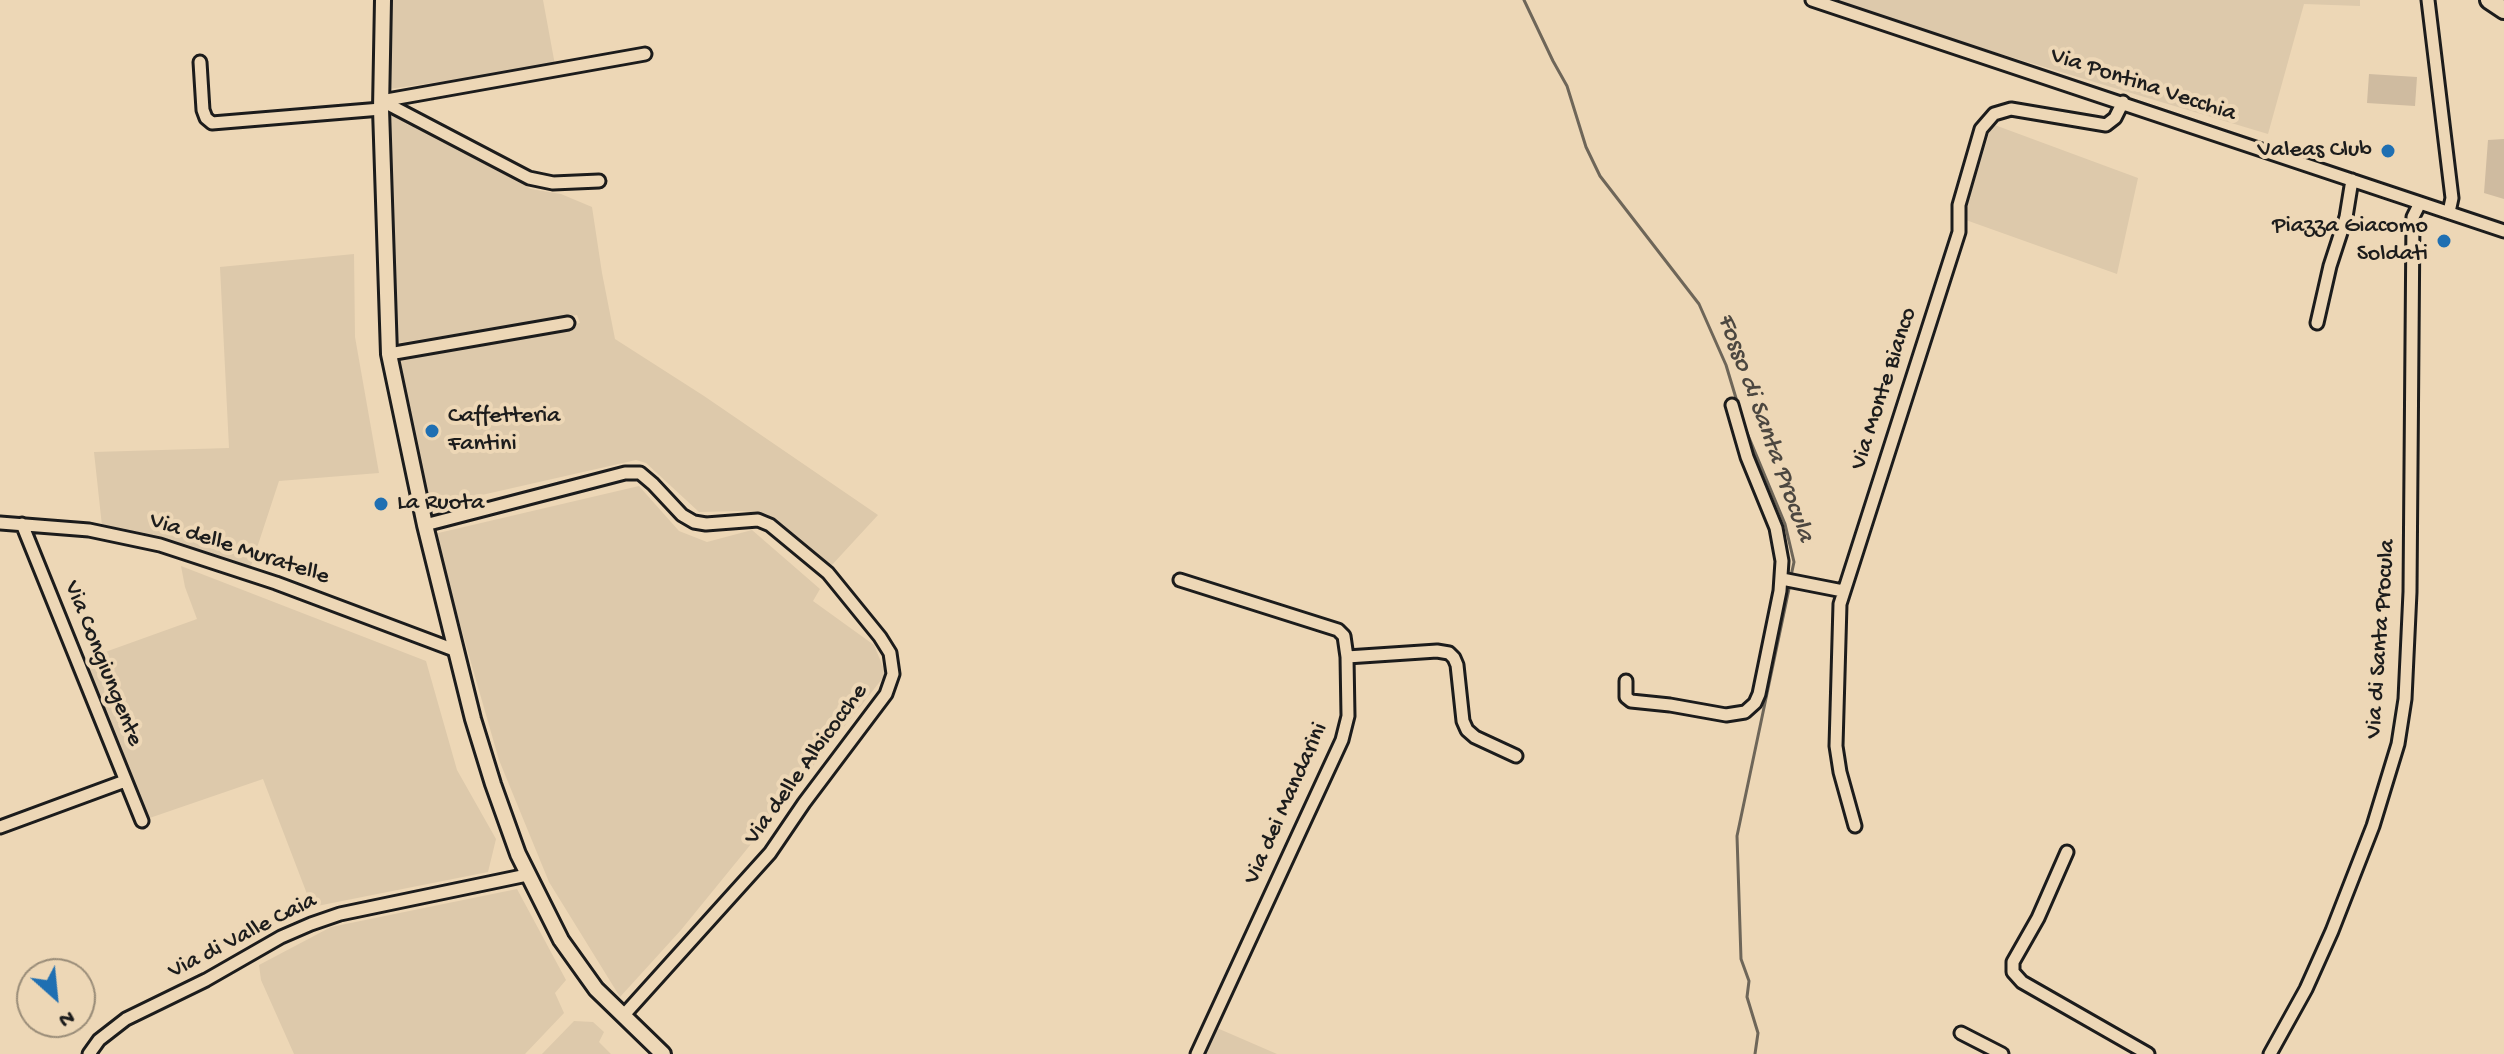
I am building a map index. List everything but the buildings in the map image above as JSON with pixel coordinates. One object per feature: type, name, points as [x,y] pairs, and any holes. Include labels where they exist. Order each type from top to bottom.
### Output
[{"type":"highway","points":[[2489,0],[2504,10]]},
{"type":"main road","points":[[383,0],[381,105],[389,354],[425,525],[473,719],[527,875],[568,952],[596,989],[663,1054]]},
{"type":"street","name":"Via Pontina Vecchia","points":[[1812,0],[2504,231]]},
{"type":"street","points":[[2428,0],[2452,198],[2449,212]]},
{"type":"street","points":[[200,62],[204,113],[212,123],[381,105],[645,54]]},
{"type":"street","name":"Via Monte Bianco","points":[[1855,826],[1836,746],[1839,613],[1843,591],[1959,232],[1959,205],[1984,124],[1997,112],[2017,109],[2106,125],[2114,120],[2123,102]]},
{"type":"street","points":[[381,105],[529,178],[553,183],[599,181]]},
{"type":"street","points":[[2317,323],[2352,180]]},
{"type":"street","name":"Via di Santa Procula","points":[[2270,1054],[2306,989],[2332,931],[2373,826],[2398,744],[2405,699],[2411,580],[2413,217],[2420,203]]},
{"type":"street","points":[[389,354],[568,323]]},
{"type":"street","points":[[1626,681],[1626,697],[1631,701],[1726,715],[1745,712],[1755,703],[1760,691],[1782,579],[1782,555],[1776,528],[1747,457],[1732,405]]},
{"type":"street","name":"Via delle Albicocche","points":[[425,525],[625,473],[640,473],[682,515],[694,522],[712,524],[754,519],[768,524],[828,573],[890,653],[893,674],[886,694],[770,853],[623,1016]]},
{"type":"street","name":"Via delle Muratelle","points":[[0,523],[102,532],[160,545],[276,583],[457,651]]},
{"type":"street","name":"Via Congiungente","points":[[22,524],[142,821]]},
{"type":"street","points":[[1782,579],[1843,591]]},
{"type":"street","name":"Via dei Mandarini","points":[[1180,580],[1336,629],[1344,636],[1349,712],[1344,736],[1197,1054]]},
{"type":"street","points":[[1347,657],[1437,651],[1452,655],[1457,665],[1465,727],[1475,737],[1516,756]]},
{"type":"street","points":[[0,827],[125,781]]},
{"type":"street","points":[[2067,852],[2036,922],[2013,962],[2013,972],[2022,982],[2148,1054]]},
{"type":"street","name":"Via di Valle Caia","points":[[89,1054],[99,1040],[126,1019],[311,924],[340,914],[527,875]]},
{"type":"street","points":[[1961,1033],[2002,1054]]},
{"type":"shaded area","points":[[389,0],[543,0],[555,65],[390,89]]},
{"type":"shaded area","points":[[1831,0],[2360,0],[2360,6],[2304,4],[2268,134],[1904,25]]},
{"type":"shaded area","points":[[2369,74],[2417,77],[2415,106],[2367,103]]},
{"type":"shaded area","points":[[388,116],[398,116],[531,189],[561,194],[592,207],[615,339],[878,515],[831,566],[767,514],[699,512],[646,463],[636,460],[420,509],[386,361],[580,323],[577,315],[398,343]]},
{"type":"shaded area","points":[[1992,124],[2138,178],[2117,274],[1963,219]]},
{"type":"shaded area","points":[[2504,139],[2504,199],[2484,193],[2488,140]]},
{"type":"shaded area","points":[[354,254],[355,337],[379,473],[279,481],[251,566],[102,526],[94,452],[229,448],[220,267]]},
{"type":"shaded area","points":[[639,486],[679,531],[707,542],[752,530],[820,589],[813,601],[874,645],[886,674],[681,930],[620,997],[549,882],[499,760],[434,534]]},
{"type":"shaded area","points":[[181,566],[426,661],[457,770],[496,839],[488,872],[312,907],[263,779],[135,823],[69,665],[197,619]]},
{"type":"shaded area","points":[[517,889],[566,980],[555,993],[564,1013],[525,1054],[294,1054],[261,980],[259,965],[331,927]]},
{"type":"shaded area","points":[[574,1021],[593,1022],[604,1032],[599,1042],[611,1054],[542,1054]]},
{"type":"shaded area","points":[[1217,1028],[1277,1054],[1205,1054]]},
{"type":"waterway","name":"Fosso di Santa Procula","points":[[1524,0],[1567,86],[1586,147],[1600,176],[1699,304],[1726,365],[1745,428],[1785,524],[1794,562],[1791,576]]},
{"type":"waterway","name":"Fosso di Santa Procula","points":[[1755,1054],[1758,1033],[1747,997],[1749,981],[1741,959],[1737,836],[1790,584]]},
{"type":"place","name":"Valeas Club","points":[[2388,151]]},
{"type":"place","name":"Piazza Giacomo Soldati","points":[[2444,241]]},
{"type":"place","name":"Caffetteria Fantini","points":[[432,431]]},
{"type":"place","name":"La Ruota","points":[[381,504]]}]
